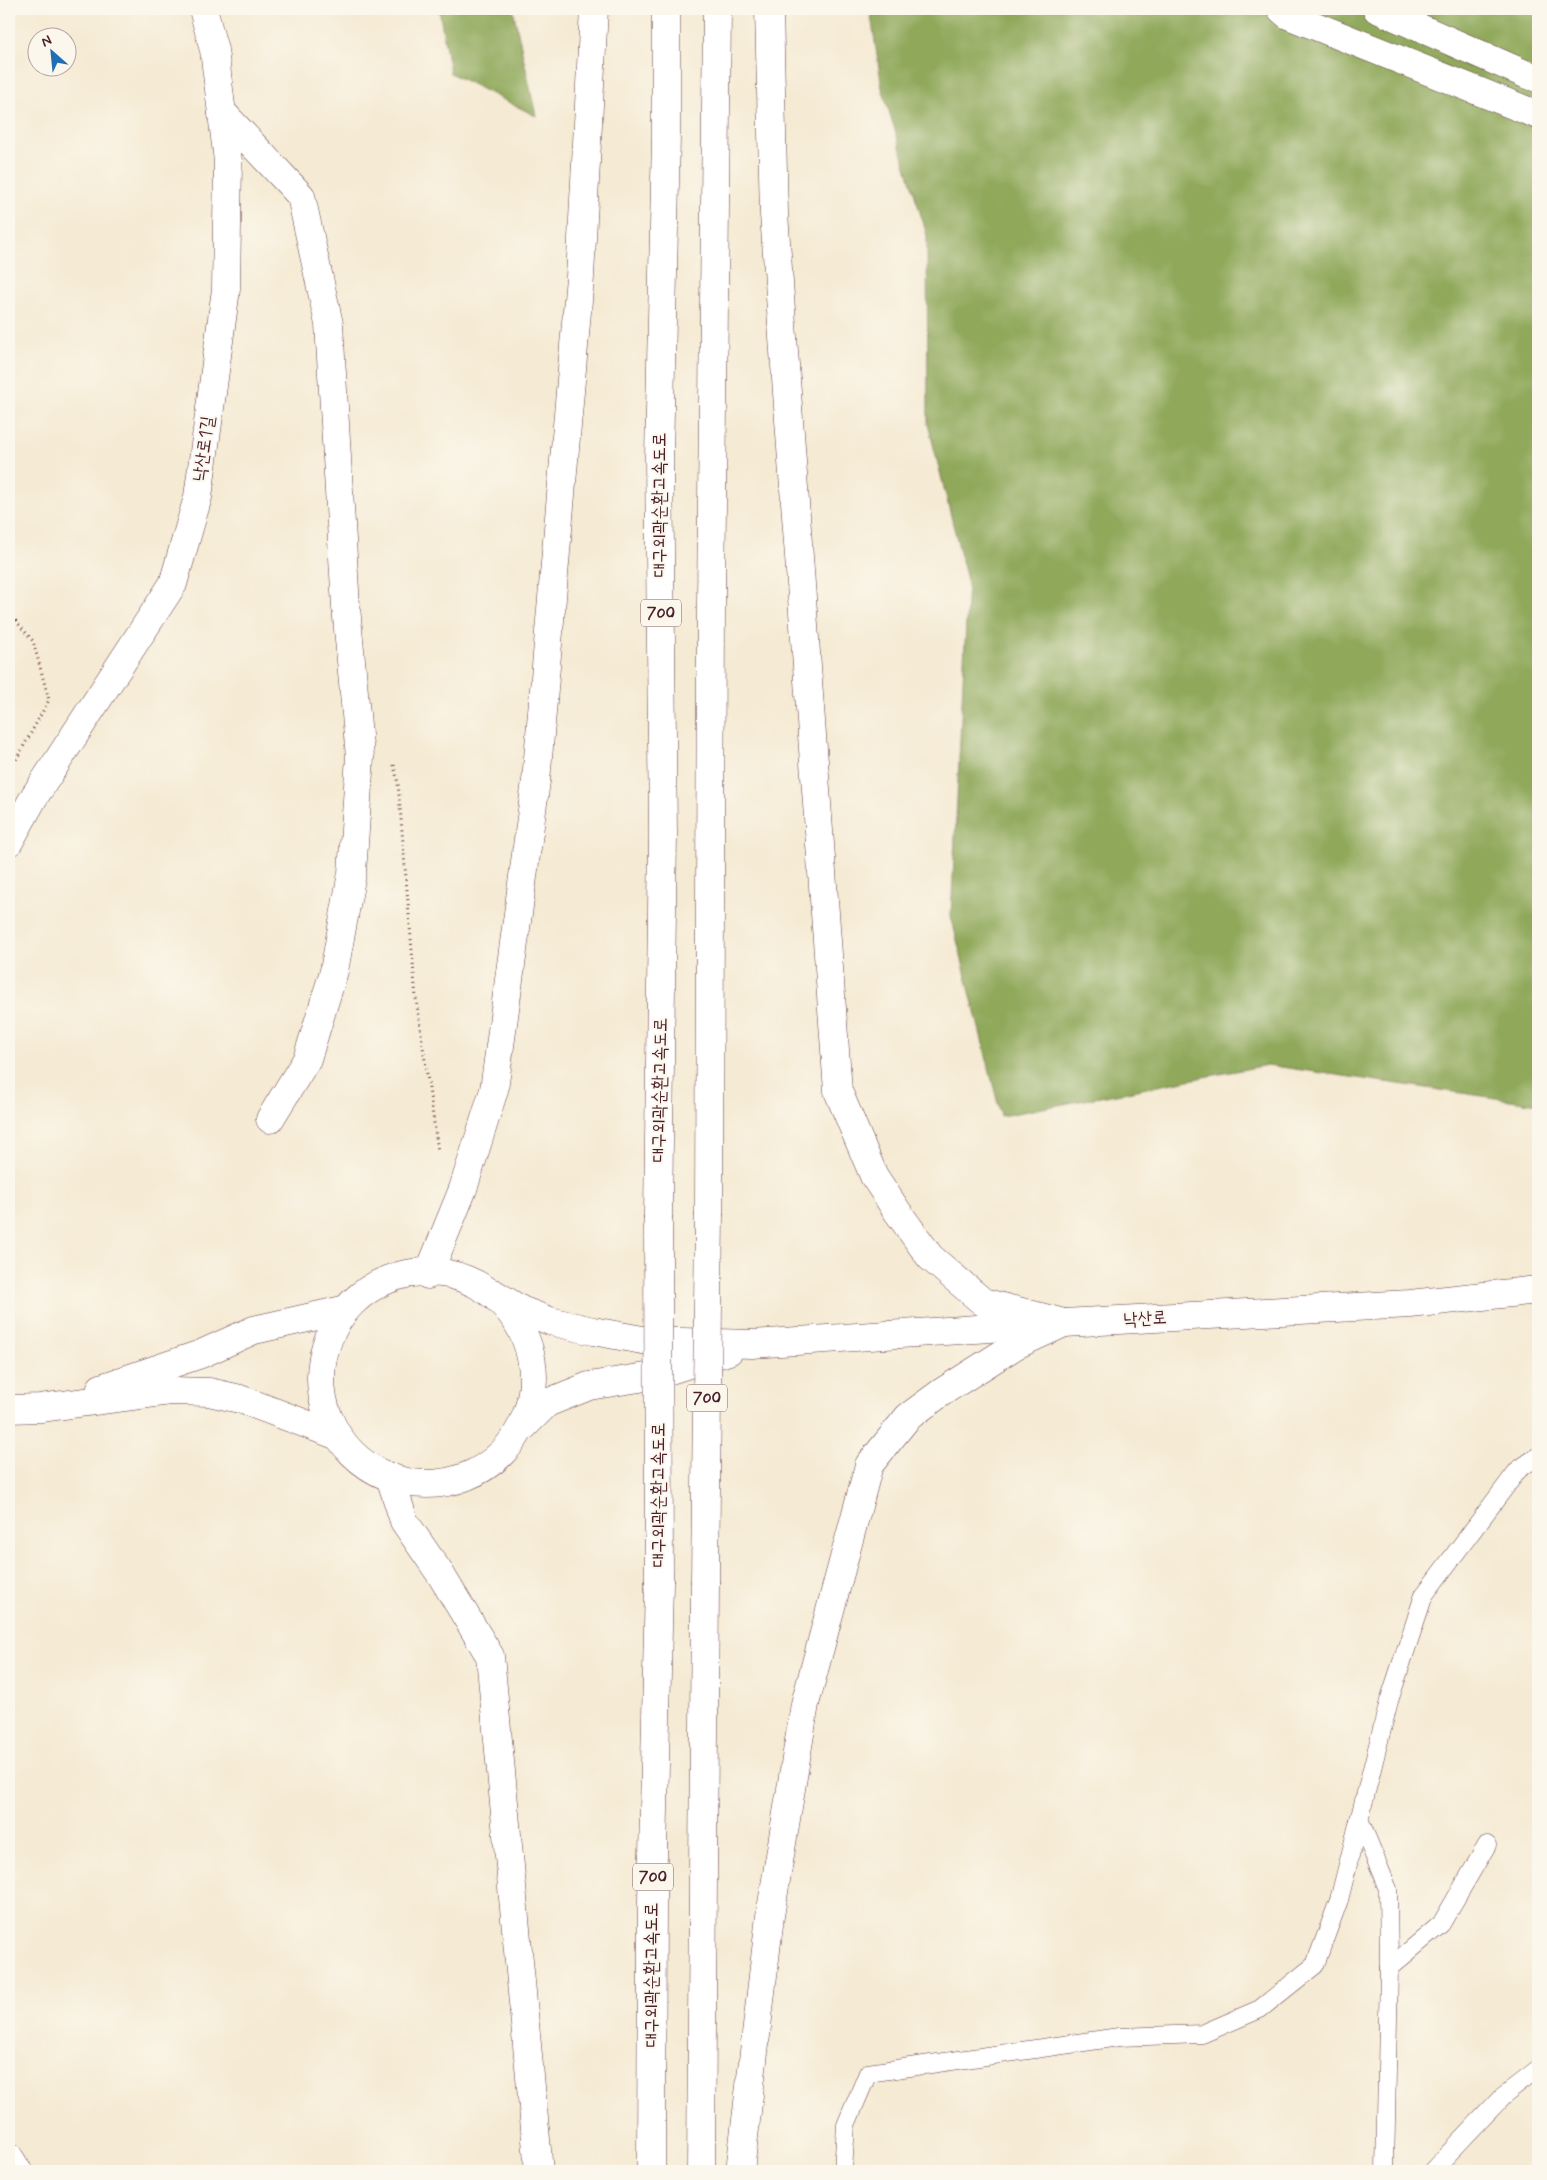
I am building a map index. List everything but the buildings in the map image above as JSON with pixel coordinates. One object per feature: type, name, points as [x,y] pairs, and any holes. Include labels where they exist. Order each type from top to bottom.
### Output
[{"type":"main road","name":"낙산로1길","points":[[9,842],[34,797],[174,584],[198,497],[226,289],[228,161],[214,50],[203,9]]},
{"type":"main road","points":[[428,1275],[466,1182],[494,1090],[536,781],[580,277],[594,9]]},
{"type":"main road","name":"대구외곽순환고속도로","points":[[651,2171],[652,1891],[659,1582],[658,1216],[663,834],[659,457],[666,136],[666,9]]},
{"type":"main road","name":"700","points":[[701,2171],[709,1212],[711,602],[717,9]]},
{"type":"main road","points":[[769,9],[774,224],[838,1092],[874,1176],[896,1211],[930,1257],[983,1302],[1064,1323]]},
{"type":"main road","points":[[1281,9],[1306,22],[1538,115]]},
{"type":"main road","points":[[1377,9],[1538,78]]},
{"type":"main road","points":[[222,112],[301,196],[329,324],[338,491],[360,757],[352,873],[334,971],[307,1059],[270,1119]]},
{"type":"main road","points":[[444,1272],[471,1279],[492,1294],[521,1310],[550,1321],[648,1341],[752,1344],[652,1376],[589,1386],[548,1403],[494,1460],[462,1478],[426,1484],[390,1477],[360,1461],[338,1436],[323,1406],[319,1372],[326,1339],[343,1310],[369,1287],[444,1272]]},
{"type":"main road","name":"낙산로","points":[[752,1344],[1064,1323],[1410,1304],[1538,1290]]},
{"type":"main road","points":[[492,1294],[522,1328],[533,1363],[532,1399],[518,1433]]},
{"type":"main road","points":[[40,1408],[201,1354],[254,1330],[343,1310]]},
{"type":"main road","points":[[740,2171],[770,1916],[805,1704],[869,1465],[908,1417],[942,1392],[1016,1344],[1064,1323]]},
{"type":"main road","points":[[9,1410],[40,1408],[170,1391],[209,1392],[240,1399],[338,1436]]},
{"type":"main road","points":[[390,1477],[404,1521],[441,1575],[490,1656],[539,2171]]},
{"type":"main road","points":[[9,2157],[18,2171]]},
{"type":"lane","points":[[842,2171],[846,2125],[868,2073],[1119,2037],[1202,2034],[1260,2009],[1315,1965],[1338,1900],[1389,1701],[1424,1596],[1518,1470],[1538,1456]]},
{"type":"lane","points":[[1359,1819],[1388,1889],[1389,1968],[1385,2171]]},
{"type":"lane","points":[[1389,1968],[1441,1924],[1486,1846]]},
{"type":"lane","points":[[1432,2171],[1503,2096],[1538,2069]]},
{"type":"path","points":[[9,613],[33,641],[49,700],[13,765]]},
{"type":"path","points":[[394,764],[398,783],[416,998],[440,1161],[466,1182]]},
{"type":"green space","points":[[439,9],[513,9],[536,116],[450,73]]},
{"type":"green space","points":[[870,9],[1538,9],[1538,1104],[1267,1065],[1001,1116],[951,916],[968,584],[928,424],[927,235],[882,88]]}]
